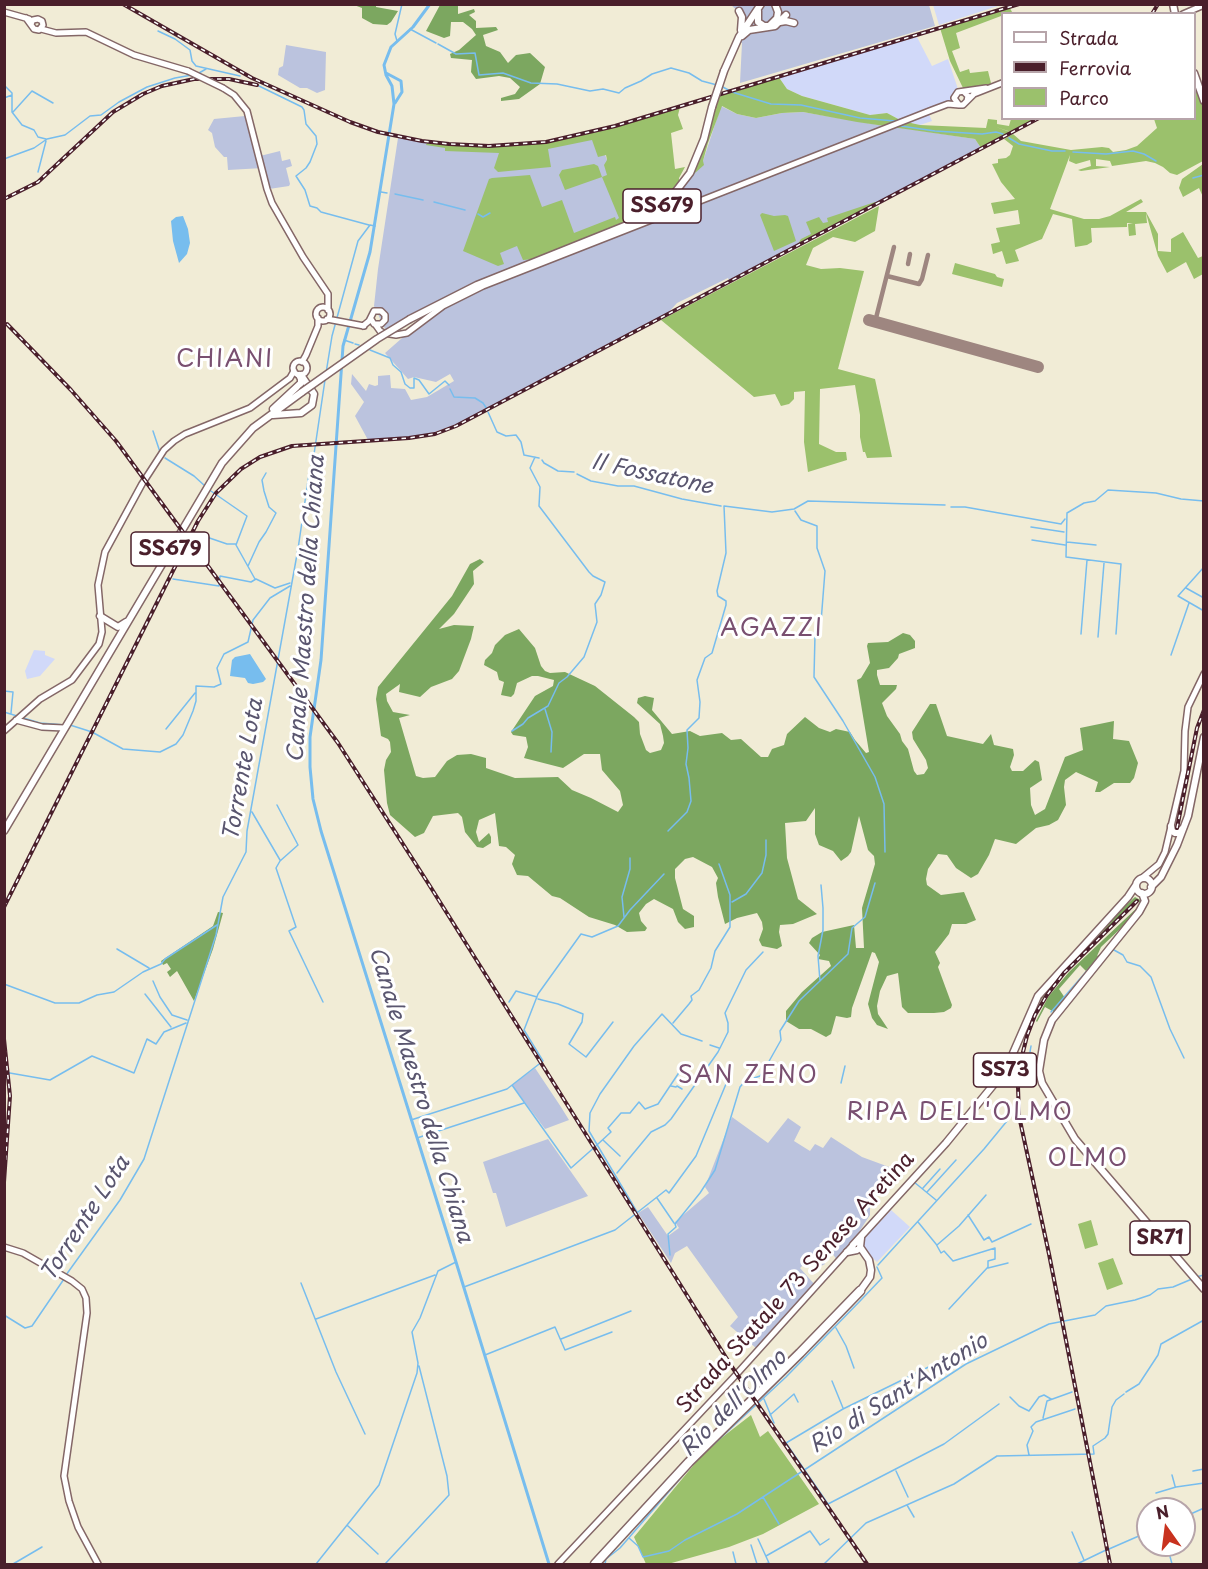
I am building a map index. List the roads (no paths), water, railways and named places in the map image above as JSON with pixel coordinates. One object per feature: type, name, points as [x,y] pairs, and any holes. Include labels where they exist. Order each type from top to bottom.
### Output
[{"type":"highway","points":[[597,1564],[689,1462],[860,1291]]},
{"type":"main road","points":[[769,26],[777,18],[778,12],[775,4]]},
{"type":"main road","points":[[1187,12],[1203,5]]},
{"type":"main road","points":[[738,39],[749,30],[773,27],[785,15],[775,24],[764,26],[758,22],[756,15],[760,6]]},
{"type":"main road","points":[[738,39],[743,22],[739,11],[745,14],[760,6]]},
{"type":"main road","name":"SS679","points":[[4,831],[61,728],[222,463],[253,428],[377,339],[410,319],[477,285],[642,219],[656,211],[673,195],[690,173],[704,139],[724,71],[738,39],[760,6]]},
{"type":"main road","points":[[4,12],[26,18],[32,22],[34,29],[44,28],[56,33],[86,32],[134,54],[188,71],[234,94],[248,111],[272,203],[303,257],[328,294],[330,317]]},
{"type":"main road","points":[[32,22],[40,19],[44,28]]},
{"type":"main road","points":[[780,22],[794,23]]},
{"type":"main road","points":[[1196,79],[1203,101]]},
{"type":"main road","points":[[932,110],[959,92],[1001,83]]},
{"type":"main road","points":[[330,317],[360,325],[375,323],[381,332],[396,335],[407,333],[443,306],[483,286],[924,113],[948,104],[965,104],[974,94],[986,88]]},
{"type":"main road","points":[[964,92],[968,96],[967,101]]},
{"type":"main road","points":[[955,95],[955,101],[959,105]]},
{"type":"main road","points":[[4,731],[40,699],[69,683],[88,661],[102,635],[98,585],[105,552],[142,484],[164,450],[185,435],[218,419],[250,408],[307,368],[304,363],[316,331],[330,317]]},
{"type":"main road","points":[[253,428],[298,387],[302,380],[295,364],[304,363]]},
{"type":"main road","points":[[267,418],[279,414],[304,412],[312,405],[314,394],[299,374]]},
{"type":"main road","points":[[290,414],[287,406],[296,397]]},
{"type":"main road","points":[[100,616],[118,627],[130,617]]},
{"type":"main road","points":[[1185,835],[1172,831],[1171,826],[1184,771],[1188,707],[1203,674]]},
{"type":"main road","points":[[18,718],[42,727],[61,728]]},
{"type":"main road","name":"Strada Statale 73 Senese Aretina","points":[[859,1250],[865,1232],[946,1143],[999,1078],[1038,996],[1128,897],[1161,877],[1185,835],[1203,737]]},
{"type":"main road","name":"SR71","points":[[1171,826],[1166,858],[1150,874],[1145,886],[1144,908],[1052,1020],[1044,1040],[1039,1065],[1040,1075],[1075,1139],[1203,1289]]},
{"type":"main road","name":"Strada Statale 73 Senese Aretina","points":[[1145,886],[1158,879],[1169,856],[1185,835]]},
{"type":"main road","points":[[860,1291],[872,1270],[869,1260],[859,1250],[865,1232]]},
{"type":"main road","points":[[4,1247],[23,1253],[72,1281],[82,1289],[86,1298],[87,1313],[64,1476],[78,1527],[98,1564]]},
{"type":"main road","points":[[847,1252],[859,1250]]},
{"type":"main road","name":"Strada Statale 73 Senese Aretina","points":[[558,1564],[734,1377],[847,1252]]},
{"type":"water","points":[[183,216],[190,243],[187,254],[179,263],[171,221]]},
{"type":"water","points":[[250,654],[266,679],[263,682],[253,684],[248,683],[245,678],[230,676],[232,660],[235,657]]},
{"type":"waterway","points":[[397,41],[395,34],[402,4]]},
{"type":"waterway","name":"Canale Maestro della Chiana","points":[[430,4],[413,27],[391,47],[384,65],[392,86],[394,104],[370,252],[343,346],[321,660],[310,737],[310,767],[313,799],[321,831],[549,1564]]},
{"type":"waterway","points":[[410,29],[436,43]]},
{"type":"waterway","points":[[158,31],[175,39],[190,50],[192,61],[196,66],[240,76]]},
{"type":"waterway","points":[[438,44],[456,54],[475,53],[479,75],[503,73],[531,83],[557,84],[590,91],[603,89],[619,93],[652,74],[671,68],[717,85]]},
{"type":"waterway","points":[[199,73],[206,69]]},
{"type":"waterway","points":[[386,73],[401,81],[402,92],[395,103]]},
{"type":"waterway","points":[[4,159],[34,148],[47,139],[65,135],[90,116],[101,115],[147,87],[192,75]]},
{"type":"waterway","points":[[4,85],[12,93],[12,112],[22,125],[34,130],[38,137],[46,139]]},
{"type":"waterway","points":[[259,86],[302,107],[306,124],[316,136],[317,144],[310,162],[296,176],[305,190],[310,206],[321,212],[369,225]]},
{"type":"waterway","points":[[721,86],[732,92],[771,104],[801,105],[860,118],[895,121]]},
{"type":"waterway","points":[[13,112],[32,91],[53,103]]},
{"type":"waterway","points":[[4,98],[12,95]]},
{"type":"waterway","points":[[901,126],[935,131],[1003,134]]},
{"type":"waterway","points":[[1009,138],[1019,144],[1052,151],[1065,151]]},
{"type":"waterway","points":[[38,172],[46,141]]},
{"type":"waterway","points":[[1073,152],[1106,154],[1133,151],[1156,161]]},
{"type":"waterway","points":[[1193,178],[1204,175]]},
{"type":"waterway","points":[[381,192],[387,193]]},
{"type":"waterway","points":[[395,194],[423,200]]},
{"type":"waterway","points":[[434,202],[465,210]]},
{"type":"waterway","points":[[478,214],[483,217],[490,213]]},
{"type":"waterway","name":"Torrente Lota","points":[[326,373],[332,336],[358,241],[370,225],[375,226]]},
{"type":"waterway","points":[[344,340],[353,343]]},
{"type":"waterway","name":"Il Fossatone","points":[[355,344],[359,345]]},
{"type":"waterway","name":"Il Fossatone","points":[[370,350],[390,358],[393,365],[401,372],[405,384],[410,388],[414,388],[414,378],[419,380],[429,394],[445,381],[449,385]]},
{"type":"waterway","name":"Torrente Lota","points":[[66,1275],[120,1200],[144,1159],[216,935],[223,897],[246,852],[247,831],[298,549],[325,380]]},
{"type":"waterway","name":"Il Fossatone","points":[[450,389],[454,397],[475,398],[487,409]]},
{"type":"waterway","name":"Il Fossatone","points":[[488,412],[497,432],[506,436],[516,435],[521,442],[524,455],[539,458]]},
{"type":"waterway","points":[[153,431],[160,452]]},
{"type":"waterway","points":[[512,731],[548,706],[559,683],[584,657],[597,622],[595,604],[605,582],[589,572],[539,506],[540,487],[530,468],[535,457]]},
{"type":"waterway","points":[[165,458],[194,476],[205,486]]},
{"type":"waterway","name":"Il Fossatone","points":[[542,460],[558,471],[574,472]]},
{"type":"waterway","points":[[248,566],[276,513],[269,507],[264,491],[262,480],[266,473]]},
{"type":"waterway","name":"Il Fossatone","points":[[577,474],[591,481],[618,486],[634,486],[682,499],[721,506]]},
{"type":"waterway","points":[[208,489],[247,516],[236,545],[255,579]]},
{"type":"waterway","points":[[1116,634],[1121,564],[1066,557],[1067,513],[1084,503],[1095,501],[1108,490],[1156,493],[1181,499],[1204,501]]},
{"type":"waterway","points":[[668,831],[687,812],[691,801],[686,764],[687,730],[699,718],[700,702],[697,680],[705,658],[712,653],[726,605],[726,601],[718,596],[717,591],[726,553],[724,506],[772,512],[794,509],[808,501],[945,505]]},
{"type":"waterway","name":"Il Fossatone","points":[[951,507],[965,507],[1061,524],[1065,519]]},
{"type":"waterway","points":[[795,511],[801,520],[817,526],[817,548],[825,571],[821,622],[815,635],[814,677],[843,721],[875,777],[884,804],[885,852]]},
{"type":"waterway","points":[[1031,527],[1064,532]]},
{"type":"waterway","points":[[195,533],[227,544],[236,544]]},
{"type":"waterway","points":[[1032,540],[1065,545]]},
{"type":"waterway","points":[[1067,542],[1096,545]]},
{"type":"waterway","points":[[1081,634],[1087,560]]},
{"type":"waterway","points":[[1098,637],[1104,563]]},
{"type":"waterway","points":[[1204,567],[1178,596],[1204,611]]},
{"type":"waterway","points":[[173,579],[219,586],[220,576],[251,582],[256,579],[275,588],[290,583]]},
{"type":"waterway","points":[[70,725],[92,732],[123,749],[160,752],[176,744],[183,735],[193,711],[196,686],[214,687],[221,684],[217,668],[224,654],[248,642],[253,620],[270,598],[290,586]]},
{"type":"waterway","points":[[1186,588],[1204,598]]},
{"type":"waterway","points":[[1171,655],[1189,603]]},
{"type":"waterway","points":[[4,691],[13,692],[11,713]]},
{"type":"waterway","points":[[166,729],[195,693]]},
{"type":"waterway","points":[[545,709],[552,732],[551,752]]},
{"type":"waterway","points":[[4,712],[40,723],[65,725]]},
{"type":"waterway","points":[[277,805],[298,845],[280,861],[276,868],[296,927],[289,931],[323,1002]]},
{"type":"waterway","points":[[252,812],[280,860]]},
{"type":"waterway","points":[[732,902],[746,894],[762,873],[766,855],[766,840]]},
{"type":"waterway","points":[[624,917],[622,897],[630,869],[630,858]]},
{"type":"waterway","points":[[673,1023],[692,1000],[691,996],[699,990],[711,968],[715,951],[730,927],[730,895],[719,864]]},
{"type":"waterway","points":[[411,1120],[507,1089],[543,1061],[524,1030],[538,994],[581,934],[592,937],[618,926],[664,874]]},
{"type":"waterway","points":[[670,1255],[668,1234],[676,1227],[675,1224],[715,1170],[740,1087],[745,1081],[760,1076],[781,1040],[780,1031],[799,1001],[848,954],[852,928],[865,917],[875,883]]},
{"type":"waterway","points":[[820,981],[818,956],[823,930],[821,885]]},
{"type":"waterway","points":[[4,984],[55,1003],[79,1003],[97,995],[114,992],[143,972],[161,964],[165,959],[217,925]]},
{"type":"waterway","points":[[117,949],[149,968]]},
{"type":"waterway","name":"Rio dell'Olmo","points":[[1114,950],[1123,955],[1127,962],[1140,966],[1151,977],[1170,1029],[1184,1058]]},
{"type":"waterway","points":[[617,1173],[651,1132],[671,1119],[718,1052],[728,1032],[725,1013],[746,970],[763,952]]},
{"type":"waterway","name":"Rio dell'Olmo","points":[[1051,1012],[1099,957]]},
{"type":"waterway","points":[[153,981],[172,1015],[187,1020]]},
{"type":"waterway","points":[[509,1002],[516,991],[537,997]]},
{"type":"waterway","points":[[145,994],[171,1027]]},
{"type":"waterway","points":[[538,999],[583,1014],[582,1022],[569,1044],[586,1057],[613,1022]]},
{"type":"waterway","points":[[637,1212],[589,1131],[590,1113],[600,1094],[634,1046],[662,1014],[681,1034],[702,1041]]},
{"type":"waterway","points":[[4,1072],[50,1080],[92,1056],[134,1073],[147,1039],[156,1044],[164,1032],[186,1023]]},
{"type":"waterway","points":[[710,1045],[719,1048]]},
{"type":"waterway","name":"Rio dell'Olmo","points":[[1030,1052],[1031,1046]]},
{"type":"waterway","points":[[598,1144],[611,1132],[608,1128],[621,1113],[630,1113],[639,1102],[645,1109],[658,1104],[686,1062]]},
{"type":"waterway","points":[[841,1083],[845,1066]]},
{"type":"waterway","points":[[464,1287],[615,1230],[666,1190],[669,1193],[696,1156],[726,1084]]},
{"type":"waterway","points":[[512,1085],[571,1168],[597,1145]]},
{"type":"waterway","points":[[671,1086],[682,1089]]},
{"type":"waterway","points":[[417,1138],[524,1103]]},
{"type":"waterway","name":"Rio dell'Olmo","points":[[878,1265],[1007,1121]]},
{"type":"waterway","points":[[603,1140],[620,1156]]},
{"type":"waterway","points":[[927,1192],[956,1160]]},
{"type":"waterway","points":[[923,1188],[940,1169]]},
{"type":"waterway","points":[[914,1182],[936,1200]]},
{"type":"waterway","points":[[937,1245],[959,1226],[986,1195]]},
{"type":"waterway","points":[[657,1198],[674,1223]]},
{"type":"waterway","points":[[968,1215],[984,1240],[989,1237],[992,1242],[1031,1224]]},
{"type":"waterway","points":[[918,1222],[941,1253],[944,1251],[953,1261],[995,1248],[995,1259],[988,1261],[988,1267],[949,1309]]},
{"type":"waterway","points":[[316,1564],[379,1485],[417,1373],[418,1363],[412,1332],[420,1318],[438,1271],[456,1262]]},
{"type":"waterway","points":[[988,1268],[1008,1263]]},
{"type":"waterway","name":"Rio dell'Olmo","points":[[713,1445],[786,1377],[882,1278],[877,1267]]},
{"type":"waterway","points":[[316,1319],[435,1275]]},
{"type":"waterway","name":"Rio di Sant'Antonio","points":[[1196,1277],[1204,1275]]},
{"type":"waterway","name":"Torrente Lota","points":[[4,1315],[25,1328],[32,1326],[64,1279]]},
{"type":"waterway","name":"Rio di Sant'Antonio","points":[[629,1538],[638,1546],[643,1557],[669,1551],[685,1540],[737,1514],[966,1364],[1049,1324],[1095,1315],[1106,1306],[1135,1300],[1150,1295],[1158,1289],[1173,1287],[1192,1279]]},
{"type":"waterway","points":[[301,1283],[336,1372],[365,1434]]},
{"type":"waterway","points":[[561,1339],[631,1311]]},
{"type":"waterway","points":[[1126,1392],[1139,1384],[1158,1355],[1161,1344],[1204,1320]]},
{"type":"waterway","points":[[485,1355],[555,1327],[565,1350],[612,1332]]},
{"type":"waterway","points":[[836,1328],[854,1368]]},
{"type":"waterway","points":[[947,1358],[843,1409],[786,1443],[828,1504],[944,1444],[999,1404]]},
{"type":"waterway","points":[[385,1564],[449,1495],[447,1476],[419,1366]]},
{"type":"waterway","points":[[832,1381],[843,1408]]},
{"type":"waterway","points":[[1043,1418],[1047,1401],[1072,1392]]},
{"type":"waterway","points":[[770,1415],[794,1394],[798,1402]]},
{"type":"waterway","points":[[824,1564],[866,1523],[954,1484],[997,1456],[1094,1454],[1093,1446],[1108,1434],[1112,1407],[1116,1400],[1124,1394]]},
{"type":"waterway","points":[[1010,1397],[1019,1406],[1029,1411],[1039,1397],[1044,1395],[1051,1399]]},
{"type":"waterway","points":[[764,1399],[774,1423]]},
{"type":"waterway","points":[[1029,1455],[1027,1445],[1033,1431],[1031,1427],[1036,1422],[1075,1409]]},
{"type":"waterway","name":"Rio dell'Olmo","points":[[605,1564],[606,1559],[620,1548],[698,1458]]},
{"type":"waterway","points":[[1193,1471],[1204,1469]]},
{"type":"waterway","points":[[896,1471],[908,1497]]},
{"type":"waterway","points":[[1172,1475],[1175,1486]]},
{"type":"waterway","points":[[1156,1493],[1204,1483]]},
{"type":"waterway","points":[[763,1497],[779,1524]]},
{"type":"waterway","points":[[907,1505],[914,1517]]},
{"type":"waterway","points":[[1196,1512],[1204,1508]]},
{"type":"waterway","points":[[348,1526],[378,1554]]},
{"type":"waterway","points":[[766,1556],[810,1531],[820,1545],[829,1539]]},
{"type":"waterway","points":[[1072,1532],[1084,1560]]},
{"type":"waterway","points":[[1109,1549],[1136,1537]]},
{"type":"waterway","points":[[758,1539],[769,1563],[764,1564]]},
{"type":"waterway","points":[[751,1545],[757,1564]]},
{"type":"waterway","points":[[13,1564],[42,1547]]},
{"type":"waterway","points":[[1077,1564],[1106,1550]]},
{"type":"waterway","points":[[733,1552],[736,1564]]},
{"type":"waterway","points":[[1170,1557],[1172,1564]]},
{"type":"railway","points":[[123,4],[252,78],[350,122],[378,132],[422,141],[489,146],[546,142],[615,126],[1019,4]]},
{"type":"railway","points":[[1153,12],[1158,4]]},
{"type":"railway","points":[[4,199],[38,182],[113,112],[143,94],[162,86],[194,79],[229,79],[257,85]]},
{"type":"railway","points":[[4,907],[198,521],[216,493],[241,469],[260,457],[292,446],[409,438],[435,434],[456,426],[1035,120]]},
{"type":"railway","points":[[7,324],[71,390],[116,441],[338,743],[732,1367],[867,1564]]},
{"type":"railway","points":[[1177,828],[1197,728],[1204,710]]},
{"type":"railway","points":[[1110,1564],[1049,1254],[1019,1116],[1018,1087],[1027,1036],[1035,1015],[1047,995],[1064,973],[1137,901]]},
{"type":"railway","points":[[4,1039],[10,1096],[4,1182]]},
{"type":"district","name":"CHIANI","points":[[225,360]]},
{"type":"district","name":"AGAZZI","points":[[772,629]]},
{"type":"district","name":"SAN ZENO","points":[[748,1076]]},
{"type":"district","name":"RIPA DELL'OLMO","points":[[960,1113]]},
{"type":"district","name":"OLMO","points":[[1088,1159]]}]
